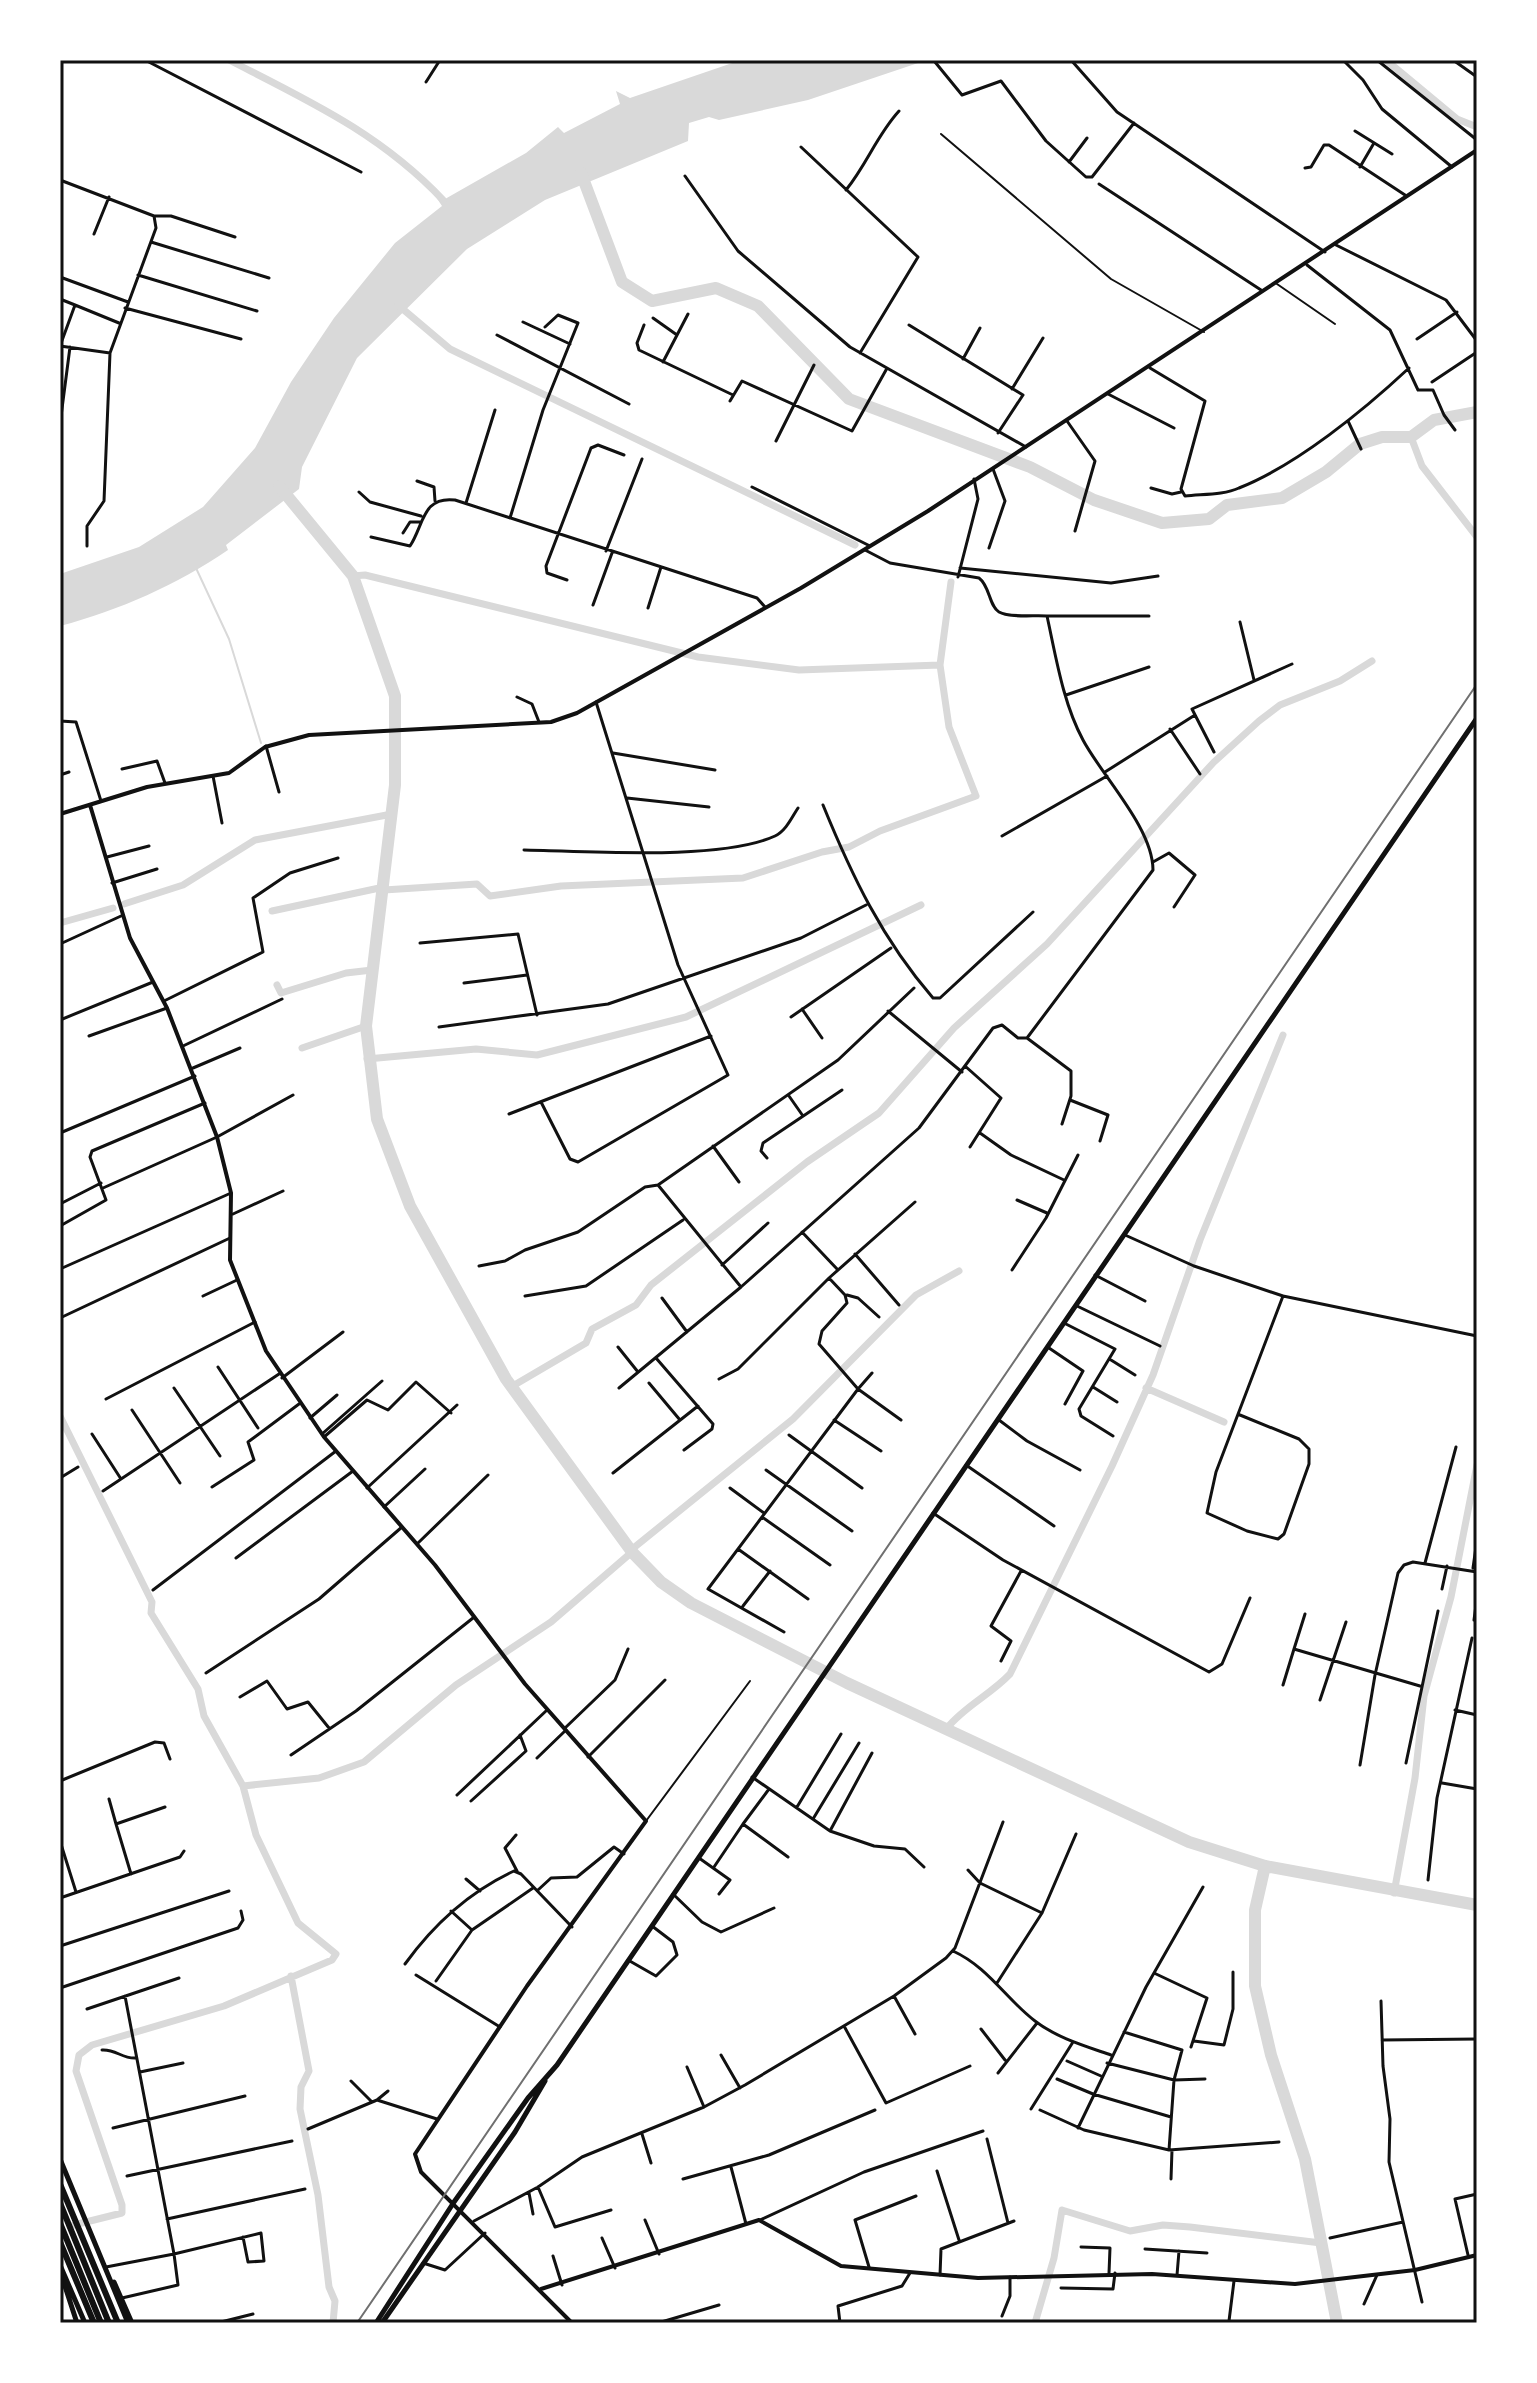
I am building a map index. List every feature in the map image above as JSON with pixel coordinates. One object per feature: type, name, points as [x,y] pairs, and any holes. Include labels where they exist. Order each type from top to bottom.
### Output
[{"type":"main road","points":[[379,2323],[454,2202],[528,2098],[546,2080],[1477,718]]},
{"type":"main road","points":[[379,2323],[462,2210],[546,2080]]},
{"type":"main road","points":[[60,2159],[130,2323]]},
{"type":"main road","points":[[60,2184],[118,2323]]},
{"type":"main road","points":[[60,2203],[109,2323]]},
{"type":"main road","points":[[60,2223],[101,2323]]},
{"type":"main road","points":[[60,2242],[94,2323]]},
{"type":"main road","points":[[106,2267],[122,2298],[130,2323]]},
{"type":"main road","points":[[60,2268],[77,2323]]},
{"type":"main road","points":[[60,2268],[85,2323]]},
{"type":"street","points":[[145,60],[361,172]]},
{"type":"street","points":[[426,82],[440,60]]},
{"type":"street","points":[[1071,60],[1106,101],[1134,123],[1325,252]]},
{"type":"street","points":[[1343,60],[1363,80],[1382,109],[1452,167]]},
{"type":"street","points":[[1377,60],[1477,140]]},
{"type":"street","points":[[1453,60],[1477,77]]},
{"type":"street","points":[[935,62],[962,95],[1001,81],[1046,141],[1084,176],[1092,177],[1134,123]]},
{"type":"street","points":[[846,190],[874,149],[882,128],[899,111]]},
{"type":"street","points":[[1355,131],[1392,154]]},
{"type":"street","points":[[1069,162],[1087,138]]},
{"type":"street","points":[[1360,167],[1374,143]]},
{"type":"street","points":[[1305,168],[1311,167],[1326,145],[1408,197]]},
{"type":"street","points":[[801,147],[918,257],[860,353]]},
{"type":"street","points":[[60,814],[165,783],[235,771],[266,746],[332,732],[559,720],[666,664],[868,548],[1150,368],[1477,150]]},
{"type":"street","points":[[685,176],[738,251],[860,353],[1026,447]]},
{"type":"street","points":[[60,180],[154,216],[171,216],[235,237]]},
{"type":"street","points":[[1099,184],[1264,292]]},
{"type":"street","points":[[94,234],[109,197]]},
{"type":"street","points":[[87,546],[87,526],[104,501],[110,353],[151,242],[156,223],[154,216]]},
{"type":"street","points":[[151,242],[269,278]]},
{"type":"street","points":[[1336,245],[1446,300],[1477,341]]},
{"type":"street","points":[[1307,265],[1390,330],[1418,390],[1433,390],[1455,430]]},
{"type":"street","points":[[138,275],[257,311]]},
{"type":"street","points":[[60,277],[128,302]]},
{"type":"street","points":[[60,299],[119,323]]},
{"type":"street","points":[[75,305],[60,346],[110,353]]},
{"type":"street","points":[[125,308],[241,339]]},
{"type":"street","points":[[1417,339],[1457,312]]},
{"type":"street","points":[[663,362],[688,314]]},
{"type":"street","points":[[510,518],[545,404],[576,322],[558,315],[545,327]]},
{"type":"street","points":[[653,318],[677,335]]},
{"type":"street","points":[[523,322],[570,344]]},
{"type":"street","points":[[644,325],[637,349],[733,395]]},
{"type":"street","points":[[909,325],[1023,395],[1023,400],[998,433]]},
{"type":"street","points":[[963,359],[980,328]]},
{"type":"street","points":[[497,335],[629,404]]},
{"type":"street","points":[[1012,389],[1043,338]]},
{"type":"street","points":[[60,424],[70,347]]},
{"type":"street","points":[[1432,382],[1477,352]]},
{"type":"street","points":[[776,441],[814,365]]},
{"type":"street","points":[[1150,368],[1205,401],[1181,492]]},
{"type":"street","points":[[1181,492],[1185,496],[1237,489],[1290,461],[1348,421],[1409,368]]},
{"type":"street","points":[[730,401],[742,381],[852,431],[886,370]]},
{"type":"street","points":[[1108,394],[1174,428]]},
{"type":"street","points":[[466,503],[495,410]]},
{"type":"street","points":[[1067,421],[1095,461],[1075,531]]},
{"type":"street","points":[[1348,421],[1361,449]]},
{"type":"street","points":[[567,580],[545,570],[592,446],[624,455]]},
{"type":"street","points":[[606,551],[642,459]]},
{"type":"street","points":[[989,548],[1005,501],[1001,483],[992,468]]},
{"type":"street","points":[[956,576],[978,499],[974,479]]},
{"type":"street","points":[[371,537],[405,546],[413,544],[422,520],[435,501],[434,487],[417,481]]},
{"type":"street","points":[[752,487],[868,548],[890,563],[984,581],[998,611],[1047,616],[1149,616]]},
{"type":"street","points":[[1151,488],[1172,494],[1181,492]]},
{"type":"street","points":[[359,492],[370,502],[422,520]]},
{"type":"street","points":[[435,501],[466,503],[757,598],[765,607]]},
{"type":"street","points":[[403,533],[410,522],[422,520]]},
{"type":"street","points":[[593,605],[612,553]]},
{"type":"street","points":[[648,608],[661,567]]},
{"type":"street","points":[[960,568],[1111,583],[1158,576]]},
{"type":"street","points":[[619,1388],[741,1287],[919,1128],[996,1026],[1002,1025],[1020,1039],[1027,1038],[1153,870],[1153,862],[1106,774],[1083,740],[1066,695],[1047,616]]},
{"type":"street","points":[[1240,622],[1254,680]]},
{"type":"street","points":[[1214,752],[1192,709],[1292,664]]},
{"type":"street","points":[[1066,695],[1149,667]]},
{"type":"street","points":[[517,697],[532,704],[539,722]]},
{"type":"street","points":[[541,1102],[570,1159],[578,1162],[727,1077],[728,1071],[684,980],[596,702]]},
{"type":"street","points":[[1002,836],[1106,774],[1195,715]]},
{"type":"street","points":[[60,721],[76,722],[101,801]]},
{"type":"street","points":[[1170,729],[1200,774]]},
{"type":"street","points":[[266,746],[279,792]]},
{"type":"street","points":[[613,753],[715,770]]},
{"type":"street","points":[[122,769],[157,761],[165,783]]},
{"type":"street","points":[[60,775],[69,772]]},
{"type":"street","points":[[213,776],[222,823]]},
{"type":"street","points":[[627,798],[709,807]]},
{"type":"street","points":[[90,805],[121,916],[164,1001],[193,1068],[217,1137],[231,1193],[230,1260],[280,1376],[336,1451],[417,1544],[505,1660],[646,1821],[417,2147],[416,2163],[421,2172],[474,2221],[572,2323]]},
{"type":"street","points":[[823,805],[866,905],[891,948],[937,1000],[1033,912]]},
{"type":"street","points":[[524,850],[720,849],[760,841],[782,832],[798,808]]},
{"type":"street","points":[[105,858],[149,846]]},
{"type":"street","points":[[1153,862],[1169,853],[1195,875],[1174,907]]},
{"type":"street","points":[[164,1001],[263,952],[253,898],[290,873],[338,858]]},
{"type":"street","points":[[112,883],[157,869]]},
{"type":"street","points":[[439,1027],[608,1004],[801,938],[866,905]]},
{"type":"street","points":[[60,944],[121,916]]},
{"type":"street","points":[[420,943],[515,932],[520,936],[537,1015]]},
{"type":"street","points":[[791,1017],[891,948]]},
{"type":"street","points":[[464,983],[527,975]]},
{"type":"street","points":[[60,1020],[153,982]]},
{"type":"street","points":[[479,1266],[505,1261],[525,1250],[578,1232],[645,1187],[658,1185],[838,1060],[914,988]]},
{"type":"street","points":[[183,1046],[282,999]]},
{"type":"street","points":[[89,1036],[167,1008]]},
{"type":"street","points":[[802,1009],[822,1038]]},
{"type":"street","points":[[888,1011],[962,1072]]},
{"type":"street","points":[[509,1114],[711,1036]]},
{"type":"street","points":[[1027,1038],[1071,1071],[1070,1100],[1062,1124]]},
{"type":"street","points":[[193,1068],[240,1048]]},
{"type":"street","points":[[965,1066],[1001,1098],[970,1147]]},
{"type":"street","points":[[60,1133],[195,1076]]},
{"type":"street","points":[[767,1158],[761,1146],[842,1090]]},
{"type":"street","points":[[60,1204],[217,1137],[293,1095]]},
{"type":"street","points":[[789,1095],[803,1116]]},
{"type":"street","points":[[1070,1100],[1108,1115],[1100,1141]]},
{"type":"street","points":[[60,1226],[107,1198],[90,1157],[92,1151],[205,1103]]},
{"type":"street","points":[[980,1133],[1011,1155],[1065,1180]]},
{"type":"street","points":[[713,1146],[739,1182]]},
{"type":"street","points":[[1012,1270],[1048,1213],[1078,1155]]},
{"type":"street","points":[[658,1185],[699,1240],[741,1287]]},
{"type":"street","points":[[233,1214],[283,1191]]},
{"type":"street","points":[[60,1269],[231,1193]]},
{"type":"street","points":[[1017,1200],[1048,1213]]},
{"type":"street","points":[[719,1379],[738,1369],[829,1278],[915,1202]]},
{"type":"street","points":[[525,1296],[568,1292],[595,1282],[683,1220]]},
{"type":"street","points":[[722,1265],[768,1223]]},
{"type":"street","points":[[801,1231],[838,1270]]},
{"type":"street","points":[[1123,1234],[1194,1266],[1283,1296],[1477,1336]]},
{"type":"street","points":[[60,1318],[231,1238]]},
{"type":"street","points":[[855,1254],[899,1305]]},
{"type":"street","points":[[1094,1275],[1145,1301]]},
{"type":"street","points":[[829,1278],[845,1295],[858,1298],[879,1317]]},
{"type":"street","points":[[203,1296],[237,1280]]},
{"type":"street","points":[[845,1295],[845,1308],[822,1331],[819,1344],[858,1389],[901,1420]]},
{"type":"street","points":[[1240,1415],[1299,1439],[1309,1449],[1309,1464],[1284,1534],[1278,1539],[1247,1531],[1207,1513],[1216,1472],[1283,1296]]},
{"type":"street","points":[[662,1298],[687,1332]]},
{"type":"street","points":[[1074,1305],[1160,1346]]},
{"type":"street","points":[[106,1399],[255,1322]]},
{"type":"street","points":[[1062,1322],[1113,1346],[1115,1352],[1092,1386],[1080,1413],[1113,1436]]},
{"type":"street","points":[[103,1491],[343,1332]]},
{"type":"street","points":[[1046,1346],[1083,1371],[1065,1404]]},
{"type":"street","points":[[618,1347],[638,1372]]},
{"type":"street","points":[[656,1358],[713,1426],[684,1450]]},
{"type":"street","points":[[1110,1359],[1135,1375]]},
{"type":"street","points":[[218,1367],[258,1428]]},
{"type":"street","points":[[784,1632],[708,1589],[872,1373]]},
{"type":"street","points":[[323,1435],[382,1381]]},
{"type":"street","points":[[323,1435],[367,1400],[388,1410],[416,1382],[451,1413]]},
{"type":"street","points":[[649,1383],[680,1420]]},
{"type":"street","points":[[1092,1386],[1117,1402]]},
{"type":"street","points":[[174,1388],[220,1456]]},
{"type":"street","points":[[310,1418],[337,1395]]},
{"type":"street","points":[[212,1487],[254,1460],[248,1442],[299,1404]]},
{"type":"street","points":[[367,1488],[457,1405]]},
{"type":"street","points":[[613,1473],[698,1405]]},
{"type":"street","points":[[132,1410],[180,1483]]},
{"type":"street","points":[[997,1418],[1027,1441],[1080,1470]]},
{"type":"street","points":[[834,1420],[881,1451]]},
{"type":"street","points":[[92,1434],[121,1479]]},
{"type":"street","points":[[789,1435],[862,1488]]},
{"type":"street","points":[[1425,1563],[1456,1447]]},
{"type":"street","points":[[153,1590],[336,1451]]},
{"type":"street","points":[[966,1465],[1054,1526]]},
{"type":"street","points":[[60,1478],[78,1467]]},
{"type":"street","points":[[384,1507],[425,1469]]},
{"type":"street","points":[[766,1470],[852,1531]]},
{"type":"street","points":[[236,1558],[353,1471]]},
{"type":"street","points":[[417,1544],[488,1475]]},
{"type":"street","points":[[730,1488],[830,1565]]},
{"type":"street","points":[[933,1513],[1022,1570],[1209,1672],[1216,1671],[1222,1664],[1250,1598]]},
{"type":"street","points":[[206,1673],[319,1599],[402,1527]]},
{"type":"street","points":[[1360,1765],[1375,1675],[1398,1573],[1404,1565],[1425,1563],[1475,1571],[1477,1540]]},
{"type":"street","points":[[738,1549],[808,1599]]},
{"type":"street","points":[[1442,1589],[1447,1566]]},
{"type":"street","points":[[1001,1661],[1011,1641],[991,1626],[1022,1570]]},
{"type":"street","points":[[742,1608],[770,1571]]},
{"type":"street","points":[[1474,1620],[1477,1598]]},
{"type":"street","points":[[1406,1763],[1438,1611]]},
{"type":"street","points":[[1283,1685],[1305,1614]]},
{"type":"street","points":[[291,1755],[473,1618]]},
{"type":"street","points":[[1320,1700],[1346,1622]]},
{"type":"street","points":[[1428,1880],[1441,1783],[1472,1638]]},
{"type":"street","points":[[537,1758],[615,1680],[628,1649]]},
{"type":"street","points":[[1294,1649],[1420,1686]]},
{"type":"street","points":[[588,1757],[665,1680]]},
{"type":"street","points":[[240,1697],[267,1681],[287,1709],[308,1702],[329,1728]]},
{"type":"street","points":[[457,1795],[547,1710]]},
{"type":"street","points":[[1455,1710],[1477,1715]]},
{"type":"street","points":[[797,1807],[841,1734]]},
{"type":"street","points":[[471,1801],[526,1751],[520,1735]]},
{"type":"street","points":[[60,1781],[155,1742],[164,1743],[170,1759]]},
{"type":"street","points":[[813,1819],[859,1743]]},
{"type":"street","points":[[830,1831],[872,1753]]},
{"type":"street","points":[[753,1776],[830,1831],[874,1846],[905,1849],[924,1867]]},
{"type":"street","points":[[1441,1783],[1477,1789]]},
{"type":"street","points":[[714,1867],[769,1789]]},
{"type":"street","points":[[109,1799],[131,1874]]},
{"type":"street","points":[[116,1824],[165,1807]]},
{"type":"street","points":[[1476,1887],[1477,1814]]},
{"type":"street","points":[[474,2221],[529,2193],[582,2157],[704,2107],[740,2088],[894,1996],[953,1951],[1003,1822]]},
{"type":"street","points":[[743,1824],[788,1857]]},
{"type":"street","points":[[997,1983],[1042,1913],[1076,1834]]},
{"type":"street","points":[[516,1835],[505,1848],[519,1872],[572,1927]]},
{"type":"street","points":[[60,1841],[76,1892]]},
{"type":"street","points":[[436,1981],[472,1930],[555,1877],[577,1877],[614,1847],[624,1854]]},
{"type":"street","points":[[60,1898],[180,1857],[184,1851]]},
{"type":"street","points":[[697,1857],[730,1880],[719,1894]]},
{"type":"street","points":[[968,1870],[980,1883],[1042,1913]]},
{"type":"street","points":[[405,1964],[429,1931],[451,1911],[480,1891],[519,1872]]},
{"type":"street","points":[[466,1879],[480,1891]]},
{"type":"street","points":[[1078,2128],[1111,2055],[1203,1887]]},
{"type":"street","points":[[60,1946],[229,1891]]},
{"type":"street","points":[[673,1894],[702,1922],[721,1932],[774,1908]]},
{"type":"street","points":[[60,1988],[238,1928],[243,1920],[241,1911]]},
{"type":"street","points":[[451,1911],[472,1930]]},
{"type":"street","points":[[628,1960],[656,1976],[677,1955],[673,1942],[652,1926]]},
{"type":"street","points":[[953,1951],[979,1966],[1037,2023],[1073,2042],[1111,2055]]},
{"type":"street","points":[[1193,2041],[1224,2045],[1233,2009],[1233,1972]]},
{"type":"street","points":[[1154,1973],[1207,1998],[1191,2047]]},
{"type":"street","points":[[416,1975],[500,2027]]},
{"type":"street","points":[[87,2009],[125,1999],[179,1978]]},
{"type":"street","points":[[894,1996],[915,2034]]},
{"type":"street","points":[[122,2298],[178,2285],[125,1999]]},
{"type":"street","points":[[1381,2001],[1390,2119],[1389,2162],[1422,2302]]},
{"type":"street","points":[[998,2073],[1037,2023]]},
{"type":"street","points":[[844,2026],[886,2103],[970,2066]]},
{"type":"street","points":[[981,2029],[1006,2062]]},
{"type":"street","points":[[1124,2032],[1179,2048],[1183,2054],[1174,2080],[1171,2179]]},
{"type":"street","points":[[1382,2040],[1477,2039]]},
{"type":"street","points":[[1031,2109],[1073,2042]]},
{"type":"street","points":[[102,2050],[135,2057]]},
{"type":"street","points":[[721,2055],[740,2088]]},
{"type":"street","points":[[1067,2061],[1101,2076]]},
{"type":"street","points":[[138,2073],[183,2063]]},
{"type":"street","points":[[1107,2063],[1174,2080],[1205,2079]]},
{"type":"street","points":[[687,2067],[704,2107]]},
{"type":"street","points":[[1057,2079],[1093,2094],[1171,2117]]},
{"type":"street","points":[[351,2081],[372,2102]]},
{"type":"street","points":[[308,2129],[377,2100],[388,2091]]},
{"type":"street","points":[[113,2128],[245,2096]]},
{"type":"street","points":[[377,2100],[437,2119]]},
{"type":"street","points":[[683,2179],[793,2146],[875,2110]]},
{"type":"street","points":[[1040,2110],[1078,2128],[1170,2150],[1279,2142]]},
{"type":"street","points":[[541,2289],[562,2285],[759,2220],[864,2172],[983,2131]]},
{"type":"street","points":[[642,2134],[651,2163]]},
{"type":"street","points":[[987,2139],[1008,2223]]},
{"type":"street","points":[[127,2176],[292,2141]]},
{"type":"street","points":[[731,2167],[746,2224]]},
{"type":"street","points":[[937,2171],[959,2240]]},
{"type":"street","points":[[538,2187],[555,2227],[611,2210]]},
{"type":"street","points":[[167,2219],[305,2189]]},
{"type":"street","points":[[529,2193],[533,2214]]},
{"type":"street","points":[[1469,2257],[1455,2199],[1477,2194]]},
{"type":"street","points":[[870,2270],[855,2220],[916,2196]]},
{"type":"street","points":[[645,2220],[659,2254]]},
{"type":"street","points":[[759,2220],[830,2261],[870,2270],[940,2275],[1115,2273],[1295,2284],[1415,2270],[1477,2255]]},
{"type":"street","points":[[940,2275],[939,2250],[1014,2221]]},
{"type":"street","points":[[1330,2238],[1403,2222]]},
{"type":"street","points":[[106,2267],[174,2254],[243,2237],[263,2233],[262,2262],[248,2262],[243,2237]]},
{"type":"street","points":[[423,2263],[445,2270],[485,2233]]},
{"type":"street","points":[[602,2238],[615,2268]]},
{"type":"street","points":[[1081,2247],[1110,2248],[1109,2273]]},
{"type":"street","points":[[1145,2249],[1207,2253]]},
{"type":"street","points":[[1177,2275],[1179,2251]]},
{"type":"street","points":[[553,2256],[562,2285]]},
{"type":"street","points":[[840,2323],[838,2306],[902,2286],[911,2273]]},
{"type":"street","points":[[1061,2288],[1113,2289],[1115,2273]]},
{"type":"street","points":[[1364,2304],[1377,2275]]},
{"type":"street","points":[[1002,2316],[1010,2296],[1010,2276]]},
{"type":"street","points":[[1226,2322],[1229,2321],[1234,2281]]},
{"type":"street","points":[[658,2323],[719,2305]]},
{"type":"street","points":[[217,2323],[253,2314]]},
{"type":"lane","points":[[941,134],[1111,279],[1204,332]]},
{"type":"lane","points":[[1277,284],[1335,324]]},
{"type":"lane","points":[[646,1821],[750,1681]]},
{"type":"shaded area","points":[[741,60],[927,60],[808,100],[719,120],[709,117],[689,123],[688,141],[545,200],[467,249],[357,358],[302,467],[299,489],[226,545],[228,550],[188,574],[126,604],[60,626],[60,574],[139,547],[203,507],[255,448],[291,382],[334,318],[395,243],[442,206],[436,197],[440,194],[445,199],[526,153],[558,127],[564,133],[620,104],[616,91],[630,98]]},
{"type":"waterway","points":[[229,60],[316,105],[369,138],[395,156],[443,200]]},
{"type":"waterway","points":[[1386,60],[1457,119],[1477,127]]},
{"type":"waterway","points":[[581,173],[622,282],[652,301],[716,288],[758,306],[849,399],[1030,467],[1094,500],[1162,523],[1209,519],[1227,505],[1282,498],[1326,472],[1360,444],[1382,437],[1411,437],[1434,420],[1477,412]]},
{"type":"waterway","points":[[398,305],[450,349],[855,545]]},
{"type":"waterway","points":[[1411,437],[1422,466],[1477,537]]},
{"type":"waterway","points":[[279,486],[353,576],[395,696],[395,785],[366,1026],[377,1119],[410,1206],[506,1379],[632,1552],[661,1582],[691,1603],[847,1683],[1189,1842],[1265,1866],[1477,1905]]},
{"type":"waterway","points":[[196,568],[229,639],[261,743]]},
{"type":"waterway","points":[[353,576],[365,575],[698,657],[799,670],[940,665]]},
{"type":"waterway","points":[[384,890],[477,884],[490,896],[561,886],[743,878],[822,852],[849,847],[880,831],[976,796],[949,727],[940,665],[951,582]]},
{"type":"waterway","points":[[511,1387],[586,1343],[592,1329],[636,1305],[651,1285],[807,1162],[879,1113],[954,1028],[1047,944],[1214,762],[1280,705],[1340,681],[1372,661]]},
{"type":"waterway","points":[[124,904],[183,885],[255,840],[392,814]]},
{"type":"waterway","points":[[272,911],[384,887]]},
{"type":"waterway","points":[[367,1059],[476,1049],[537,1055],[686,1017],[921,905]]},
{"type":"waterway","points":[[60,923],[113,908]]},
{"type":"waterway","points":[[277,985],[281,993],[346,973],[372,970]]},
{"type":"waterway","points":[[302,1048],[366,1026]]},
{"type":"waterway","points":[[947,1728],[1010,1674],[1112,1466],[1153,1375],[1200,1240],[1283,1035]]},
{"type":"waterway","points":[[631,1550],[793,1419],[916,1295],[959,1271]]},
{"type":"waterway","points":[[1146,1388],[1224,1422]]},
{"type":"waterway","points":[[60,1416],[152,1602],[151,1613],[198,1689],[204,1716],[243,1786]]},
{"type":"waterway","points":[[1394,1893],[1415,1778],[1424,1696],[1451,1597],[1477,1465]]},
{"type":"waterway","points":[[74,2225],[122,2213],[122,2205],[76,2071],[79,2055],[92,2045],[224,2006],[332,1960],[336,1954],[298,1923],[256,1835],[243,1786],[319,1778],[364,1762],[456,1685],[551,1622],[632,1552]]},
{"type":"waterway","points":[[1265,1866],[1255,1910],[1255,1986],[1271,2055],[1305,2159],[1337,2323]]},
{"type":"waterway","points":[[291,1976],[309,2071],[301,2087],[300,2109],[318,2195],[329,2287],[335,2301],[333,2323]]},
{"type":"waterway","points":[[1035,2323],[1054,2258],[1062,2210],[1130,2231],[1163,2225],[1321,2243]]},
{"type":"railway","points":[[357,2323],[1477,684]]}]
